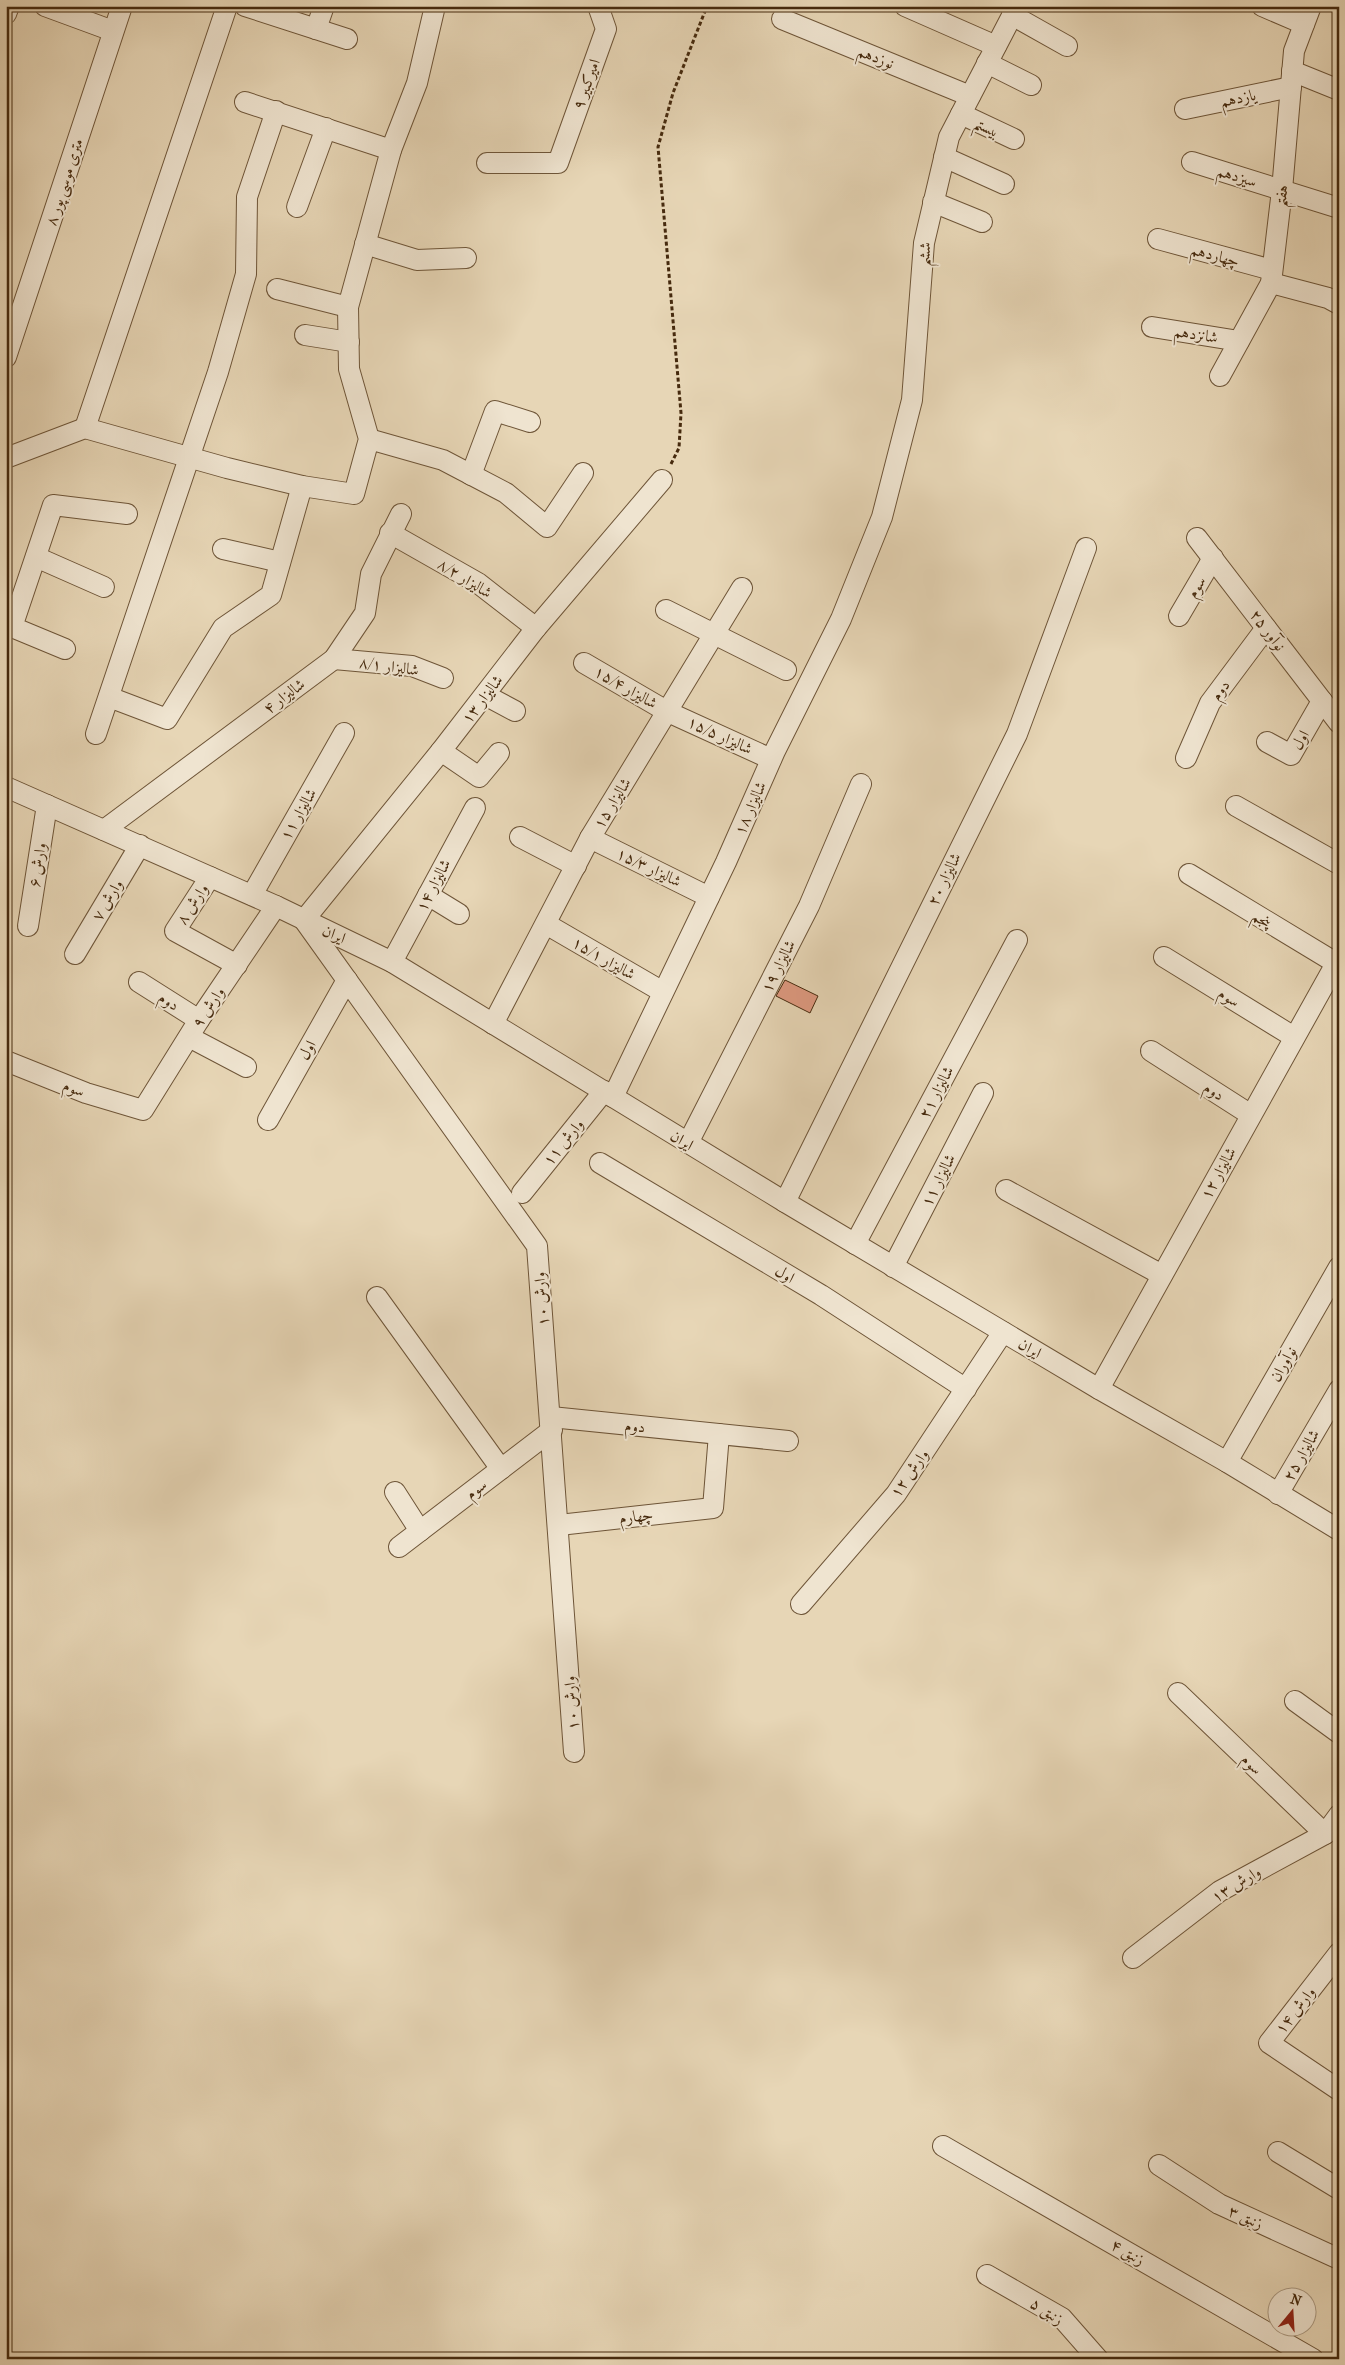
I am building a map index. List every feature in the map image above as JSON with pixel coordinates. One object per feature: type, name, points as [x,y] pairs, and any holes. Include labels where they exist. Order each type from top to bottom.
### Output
[{"type":"street","points":[[6,14],[9,6]]},
{"type":"street","points":[[45,6],[113,31]]},
{"type":"street","name":"۸ متری موسی پور","points":[[7,353],[122,6]]},
{"type":"street","points":[[85,428],[227,6]]},
{"type":"street","points":[[245,6],[347,39]]},
{"type":"street","points":[[316,29],[324,6]]},
{"type":"street","points":[[6,458],[85,428],[190,458],[302,486],[354,494],[368,439],[350,369],[348,306],[391,150],[417,83],[435,6]]},
{"type":"street","name":"امیرکبیر ۹","points":[[487,164],[558,162],[606,29],[598,6]]},
{"type":"street","points":[[905,6],[992,54],[1031,85]]},
{"type":"street","points":[[1262,6],[1307,15]]},
{"type":"street","points":[[1014,11],[1067,46]]},
{"type":"street","name":"ششم","points":[[882,517],[912,400],[924,243],[949,137],[1014,11]]},
{"type":"street","name":"هفتم","points":[[1220,376],[1240,341],[1272,276],[1282,190],[1294,51],[1307,15]]},
{"type":"street","name":"نوزدهم","points":[[782,19],[970,96]]},
{"type":"street","points":[[1291,79],[1339,90]]},
{"type":"street","name":"یازدهم","points":[[1185,109],[1291,79]]},
{"type":"street","points":[[245,102],[391,150]]},
{"type":"street","points":[[96,734],[190,458],[246,274],[246,197],[276,112]]},
{"type":"street","name":"بیستم","points":[[961,114],[1014,140]]},
{"type":"street","points":[[296,207],[326,128]]},
{"type":"street","points":[[944,157],[1004,184]]},
{"type":"street","name":"سیزدهم","points":[[1192,162],[1339,208]]},
{"type":"street","points":[[933,202],[982,222]]},
{"type":"street","name":"چهاردهم","points":[[1158,239],[1272,276],[1339,304]]},
{"type":"street","points":[[365,244],[418,260],[466,258]]},
{"type":"street","points":[[277,288],[348,306]]},
{"type":"street","name":"شانزدهم","points":[[1152,326],[1240,341]]},
{"type":"street","points":[[305,334],[349,342]]},
{"type":"street","points":[[471,475],[495,411],[530,422]]},
{"type":"street","points":[[368,439],[443,460],[506,494],[547,526],[583,473]]},
{"type":"street","name":"شالیزار ۱۳","points":[[304,920],[441,751],[536,628],[662,480]]},
{"type":"street","points":[[109,697],[166,719],[223,628],[271,595],[302,486]]},
{"type":"street","points":[[65,649],[12,627],[13,606],[36,557],[53,504],[127,514]]},
{"type":"street","name":"شالیزار ۴","points":[[104,830],[334,659],[365,612],[371,574],[401,514]]},
{"type":"street","name":"شالیزار ۱۸","points":[[608,1094],[663,992],[709,896],[771,759],[840,619],[882,517]]},
{"type":"street","name":"شالیزار ۸/۲","points":[[390,533],[478,584],[536,628]]},
{"type":"street","name":"نوآور ۲۵","points":[[1197,538],[1339,723]]},
{"type":"street","name":"شالیزار ۲۰","points":[[785,1202],[1016,734],[1086,548]]},
{"type":"street","points":[[223,549],[280,562]]},
{"type":"street","points":[[36,557],[104,587]]},
{"type":"street","name":"سوم","points":[[1179,616],[1213,558]]},
{"type":"street","name":"شالیزار ۱۵","points":[[493,1024],[590,838],[742,588]]},
{"type":"street","points":[[666,610],[786,670]]},
{"type":"street","name":"دوم","points":[[1186,758],[1210,703],[1266,628]]},
{"type":"street","name":"شالیزار ۸/۱","points":[[334,659],[412,666],[443,678]]},
{"type":"street","name":"شالیزار ۱۵/۴","points":[[584,663],[668,712]]},
{"type":"street","points":[[485,695],[515,711]]},
{"type":"street","name":"اول","points":[[1267,742],[1291,755],[1322,701]]},
{"type":"street","name":"شالیزار ۱۵/۵","points":[[668,712],[771,759]]},
{"type":"street","name":"شالیزار ۱۱","points":[[252,895],[344,733]]},
{"type":"street","points":[[441,751],[479,777],[499,753]]},
{"type":"street","name":"شالیزار ۱۹","points":[[688,1143],[809,906],[861,784]]},
{"type":"street","name":"ایران","points":[[6,787],[252,895],[392,962],[893,1268],[1227,1462],[1339,1530]]},
{"type":"street","name":"وارش ۶","points":[[28,926],[47,804]]},
{"type":"street","points":[[1236,806],[1339,864]]},
{"type":"street","name":"شالیزار ۱۴","points":[[392,962],[475,808]]},
{"type":"street","points":[[520,836],[576,866]]},
{"type":"street","name":"شالیزار ۱۵/۳","points":[[590,838],[709,896]]},
{"type":"street","name":"وارش ۷","points":[[75,954],[140,845]]},
{"type":"street","name":"پنجم","points":[[1188,874],[1335,970]]},
{"type":"street","name":"وارش ۸","points":[[210,877],[174,931],[238,965]]},
{"type":"street","points":[[428,895],[459,914]]},
{"type":"street","name":"وارش ۹","points":[[143,1110],[194,1028],[276,906]]},
{"type":"street","name":"وارش ۱۰","points":[[304,920],[537,1246],[559,1525],[574,1752]]},
{"type":"street","name":"شالیزار ۱۵/۱","points":[[546,924],[663,992]]},
{"type":"street","name":"شالیزار ۲۱","points":[[855,1244],[1017,940]]},
{"type":"street","name":"سوم","points":[[1164,957],[1294,1037]]},
{"type":"street","name":"شالیزار ۱۲","points":[[1099,1389],[1294,1037],[1335,970]]},
{"type":"street","name":"اول","points":[[268,1120],[347,980]]},
{"type":"street","name":"دوم","points":[[139,982],[194,1028]]},
{"type":"street","points":[[194,1028],[246,1068]]},
{"type":"street","name":"دوم","points":[[1151,1051],[1251,1115]]},
{"type":"street","name":"سوم","points":[[6,1061],[86,1094],[143,1110]]},
{"type":"street","name":"وارش ۱۱","points":[[522,1192],[608,1094]]},
{"type":"street","name":"شالیزار ۱۱","points":[[893,1268],[983,1094]]},
{"type":"street","name":"اول","points":[[600,1163],[821,1295],[966,1389]]},
{"type":"street","points":[[1006,1190],[1162,1275]]},
{"type":"street","name":"نوآوران","points":[[1227,1462],[1339,1267]]},
{"type":"street","points":[[377,1296],[501,1469]]},
{"type":"street","name":"وارش ۱۲","points":[[800,1604],[896,1494],[1003,1332]]},
{"type":"street","name":"شالیزار ۲۵","points":[[1278,1494],[1339,1390]]},
{"type":"street","name":"سوم","points":[[399,1548],[501,1469],[551,1424]]},
{"type":"street","name":"دوم","points":[[551,1424],[719,1434],[788,1441]]},
{"type":"street","name":"چهارم","points":[[559,1525],[713,1508],[719,1434]]},
{"type":"street","points":[[395,1492],[420,1531]]},
{"type":"street","name":"سوم","points":[[1178,1693],[1326,1834]]},
{"type":"street","points":[[1296,1700],[1339,1733]]},
{"type":"street","name":"وارش ۱۳","points":[[1134,1958],[1220,1891],[1326,1834],[1339,1815]]},
{"type":"street","name":"وارش ۱۴","points":[[1339,1954],[1269,2043],[1339,2090]]},
{"type":"street","name":"زنبق ۴","points":[[944,2146],[1313,2359]]},
{"type":"street","points":[[1278,2152],[1339,2189]]},
{"type":"street","name":"زنبق ۳","points":[[1159,2164],[1219,2204],[1339,2259]]},
{"type":"street","name":"زنبق ۵","points":[[987,2275],[1062,2318],[1098,2359]]},
{"type":"path","points":[[662,480],[679,448],[681,414],[658,147],[673,93],[707,6]]},
{"type":"building","points":[[785,980],[818,996],[810,1013],[776,996]]}]
